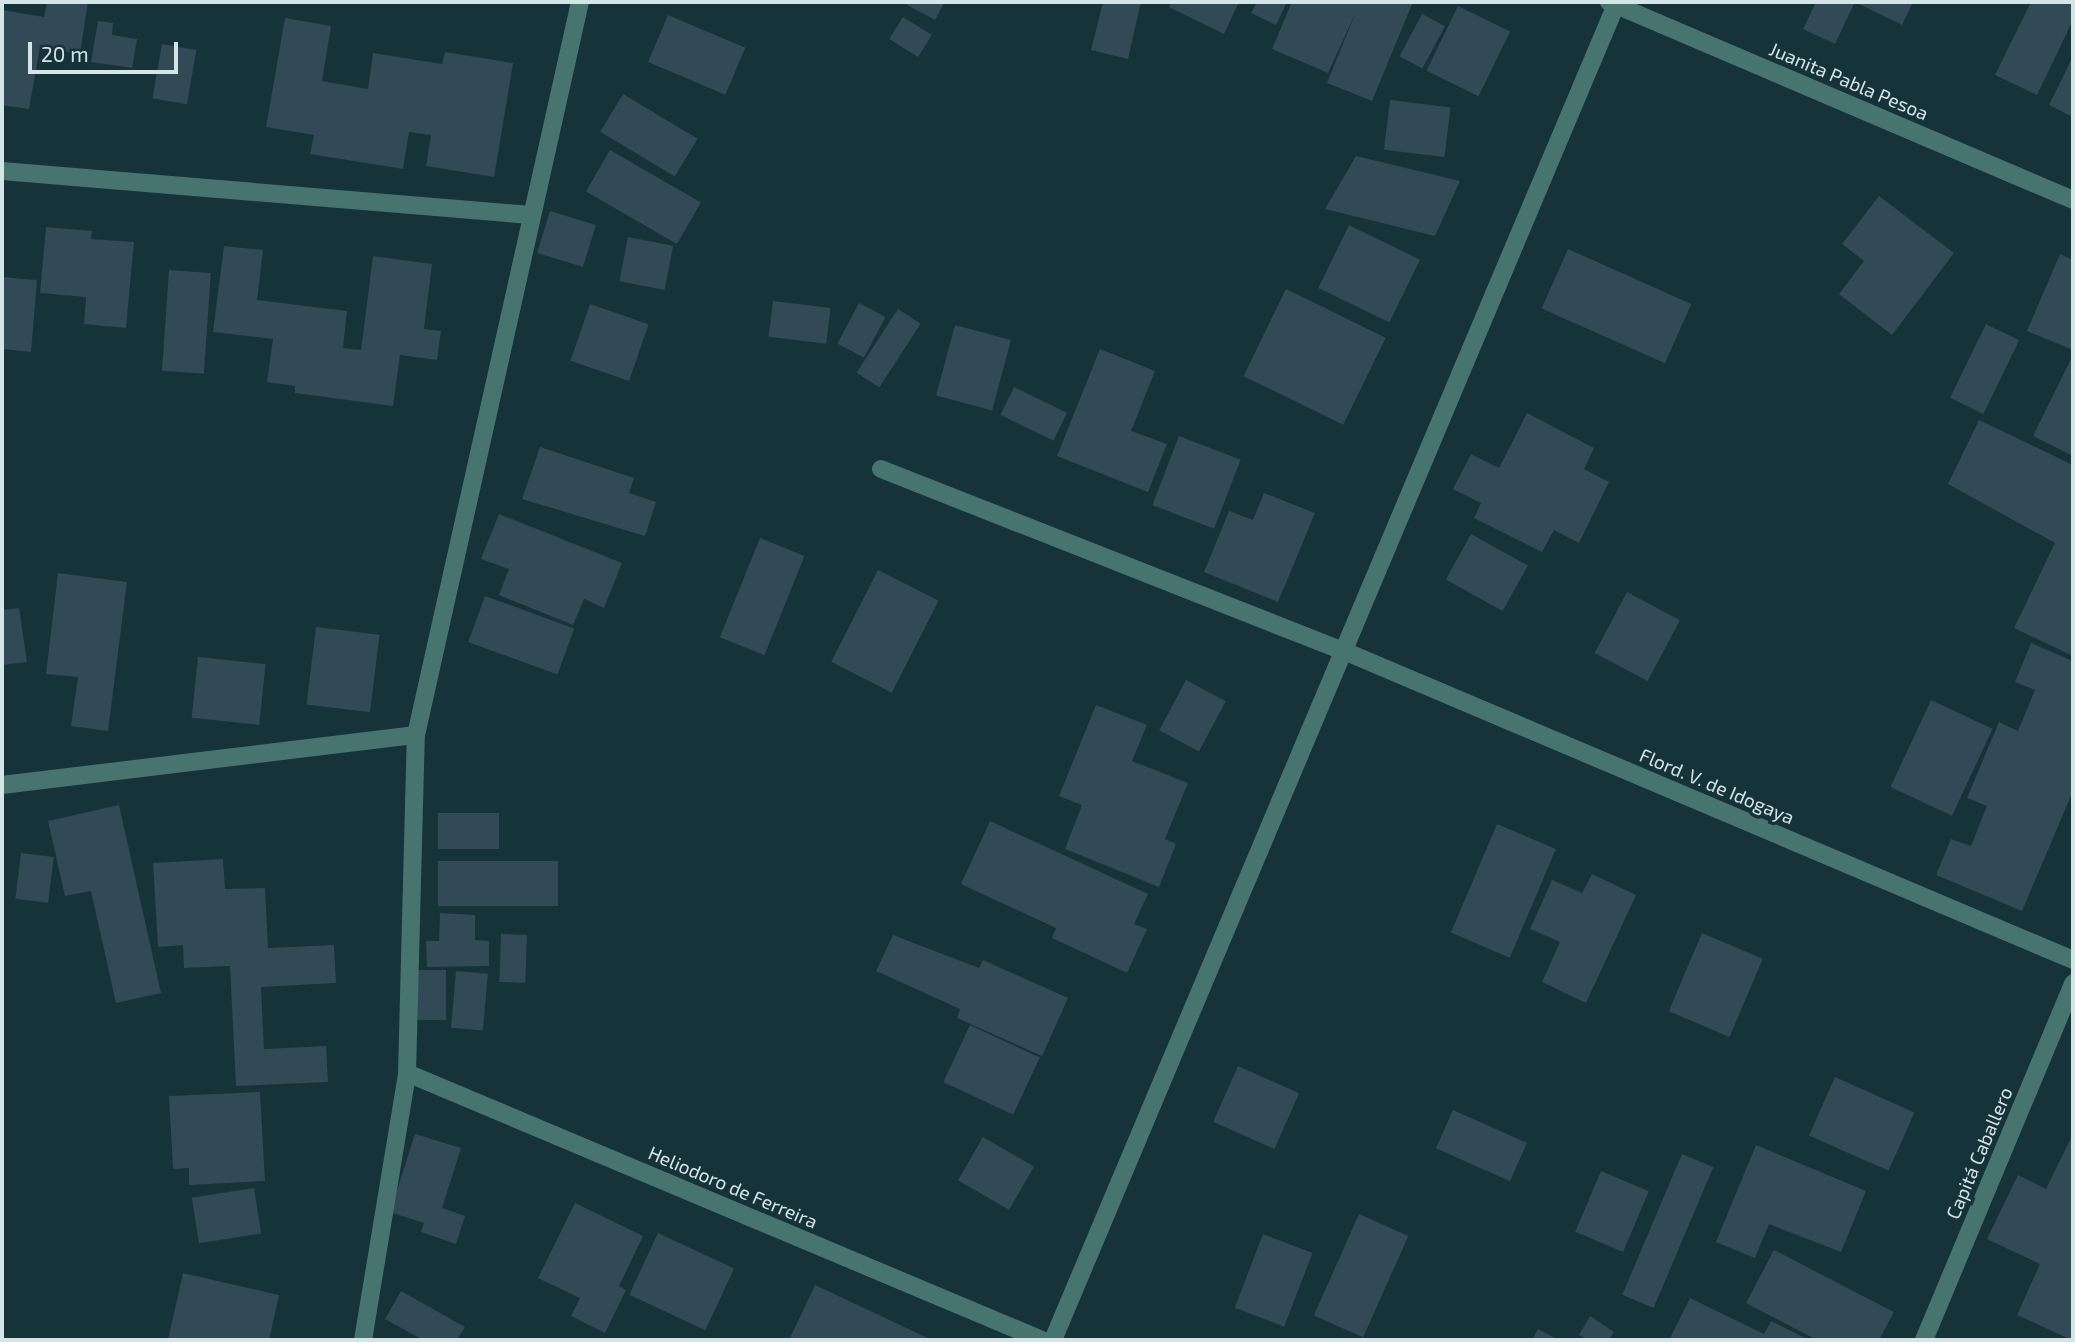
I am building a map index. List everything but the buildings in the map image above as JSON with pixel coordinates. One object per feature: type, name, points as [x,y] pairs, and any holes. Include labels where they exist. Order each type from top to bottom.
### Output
[{"type":"street","points":[[363,1340],[407,1073],[416,735],[530,215],[580,2]]},
{"type":"street","points":[[1053,1340],[1614,3]]},
{"type":"street","name":"Juanita Pabla Pesoa","points":[[1614,3],[2073,200]]},
{"type":"street","points":[[2,171],[530,215]]},
{"type":"street","name":"Flord. V. de Idogaya","points":[[881,469],[1344,651],[2073,960]]},
{"type":"street","points":[[2,785],[416,735]]},
{"type":"street","name":"Capitá Caballero","points":[[1924,1340],[2073,983]]},
{"type":"street","name":"Heliodoro de Ferreira","points":[[407,1073],[1042,1340]]}]
